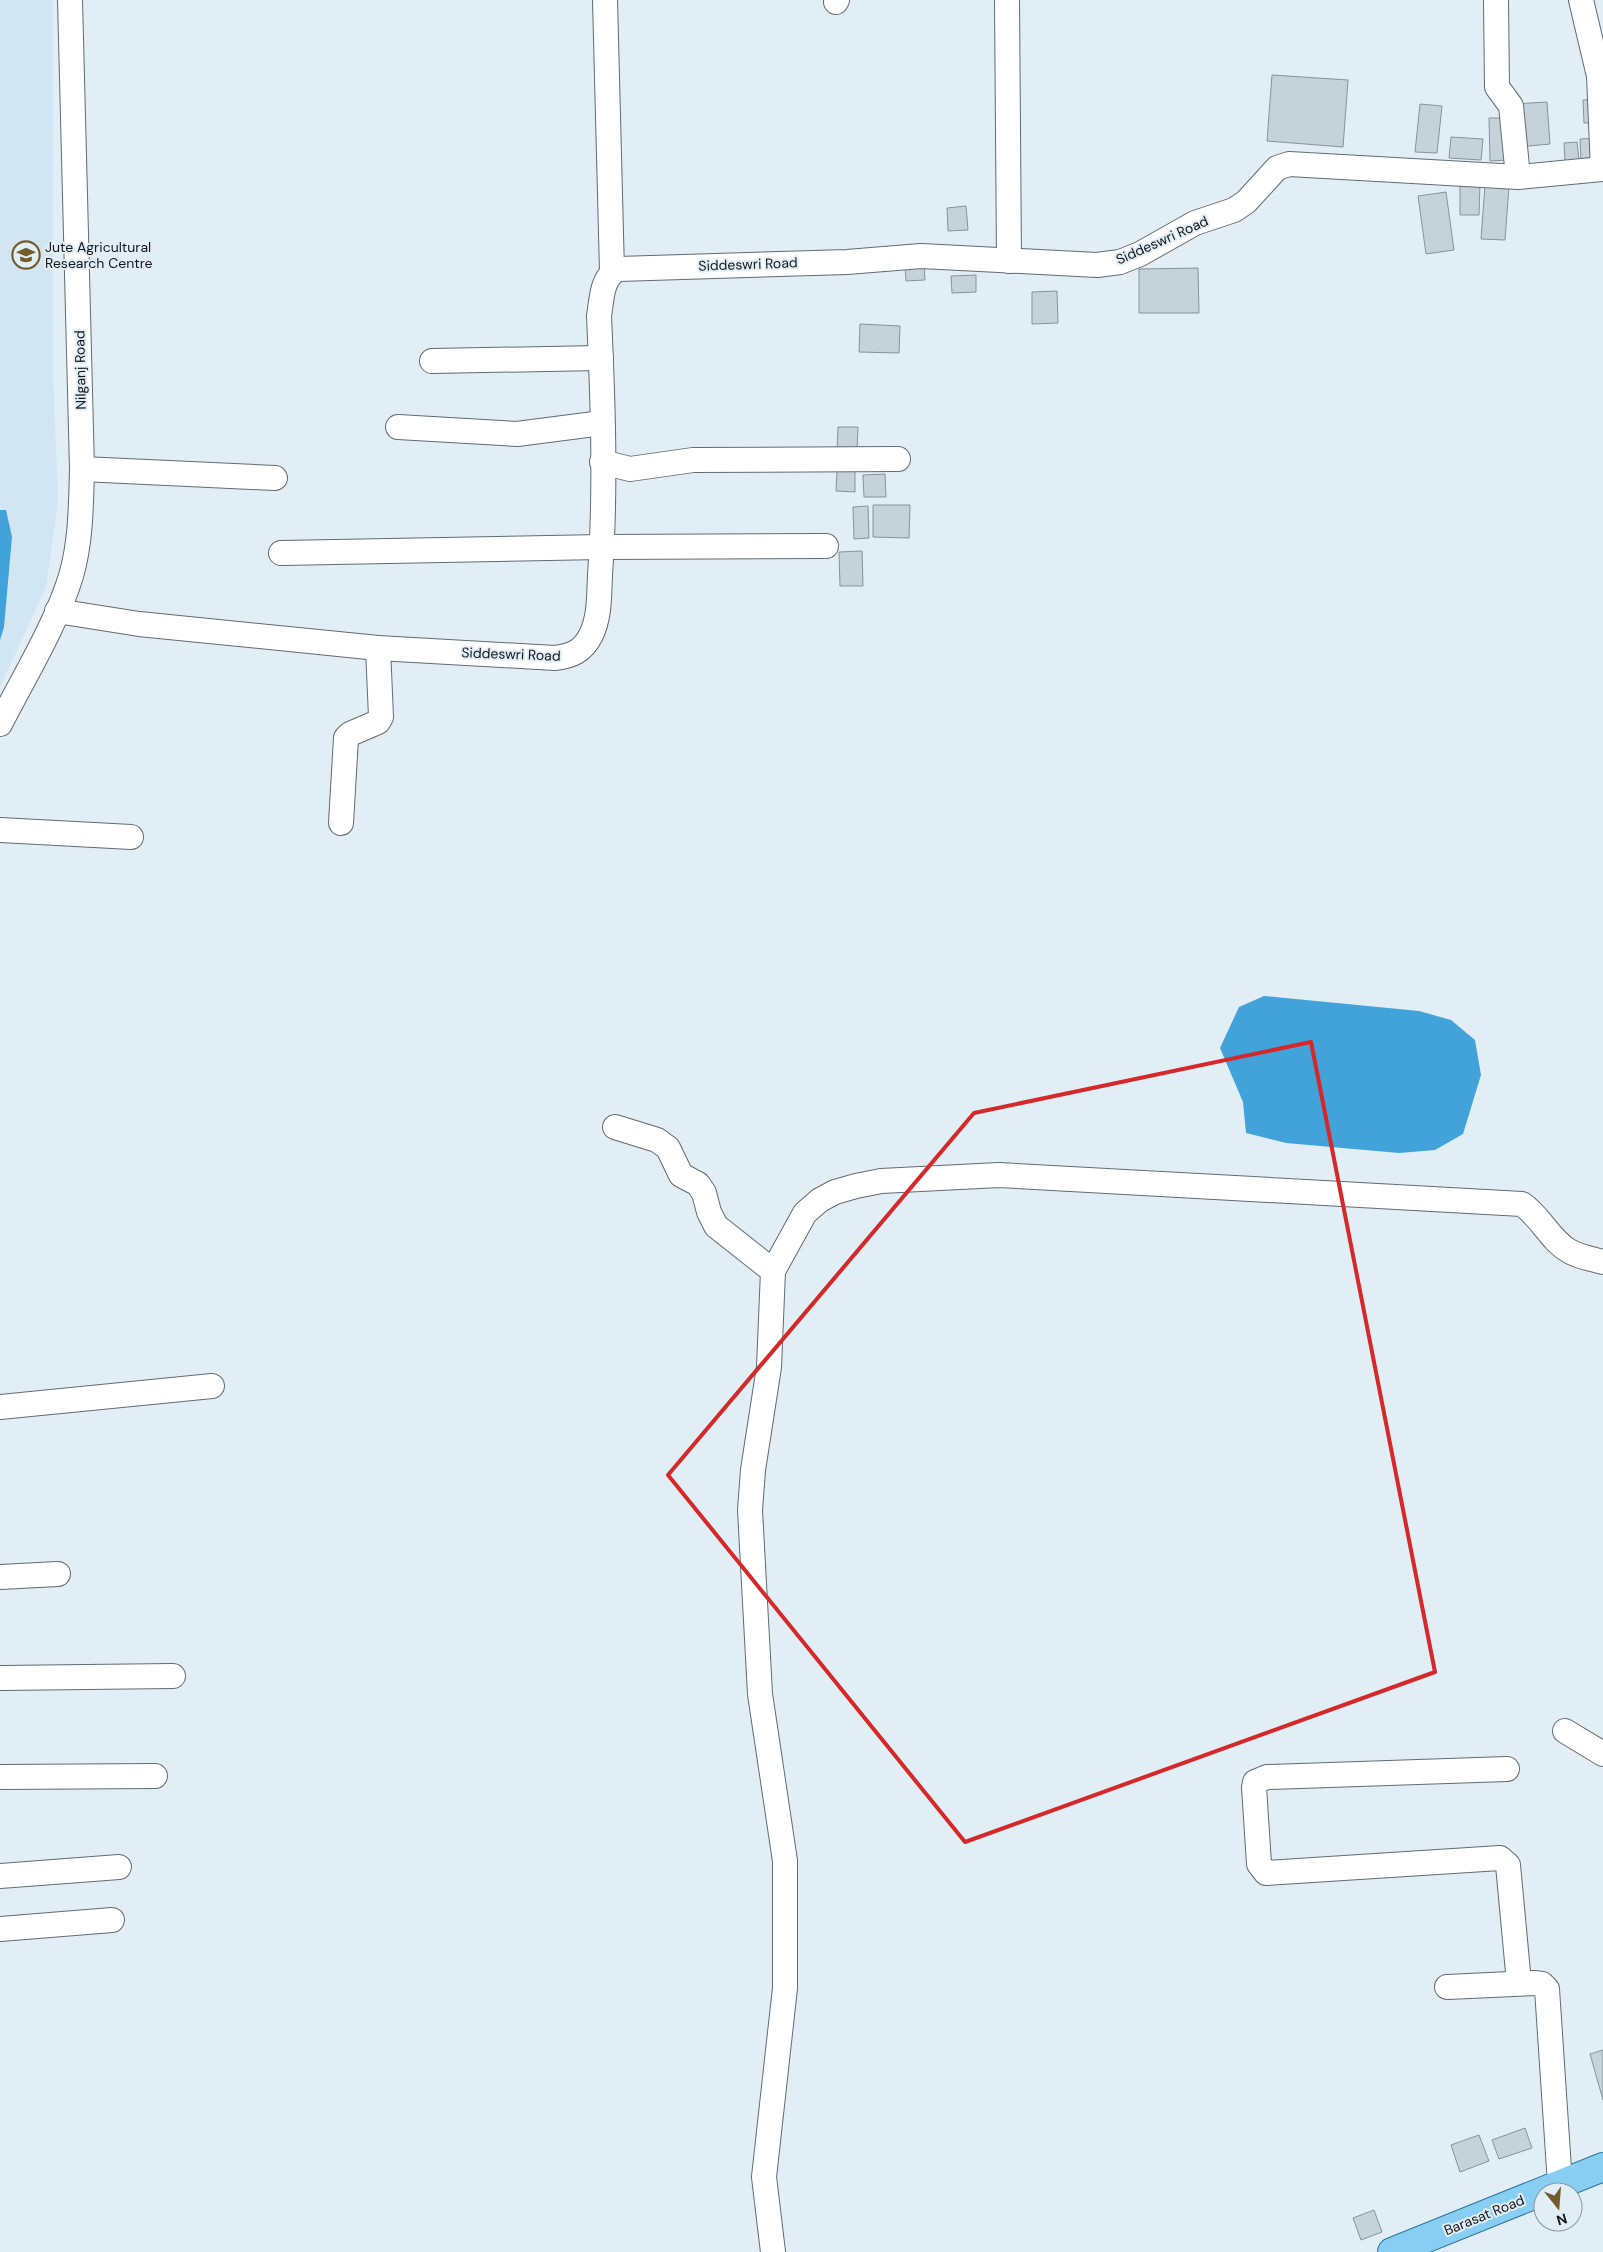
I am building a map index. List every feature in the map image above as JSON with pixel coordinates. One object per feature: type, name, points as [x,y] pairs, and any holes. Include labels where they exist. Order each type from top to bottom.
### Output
[{"type":"main road","name":"Barasat Road","points":[[1565,2182],[1603,2167]]},
{"type":"main road","name":"Barasat Road","points":[[1392,2252],[1533,2195]]},
{"type":"street","name":"Nilganj Road","points":[[0,724],[57,611],[73,565],[80,526],[82,469],[70,0]]},
{"type":"street","name":"Siddeswri Road","points":[[605,0],[612,272]]},
{"type":"street","points":[[1007,0],[1009,261]]},
{"type":"street","points":[[1496,0],[1496,87],[1511,106],[1518,176]]},
{"type":"street","points":[[1581,0],[1600,76],[1603,169]]},
{"type":"street","name":"Siddeswri Road","points":[[57,611],[139,624],[378,648],[545,657],[569,656],[583,648],[595,626],[597,618],[602,547],[600,316],[606,279],[612,272],[625,268],[847,262],[921,256],[1097,266],[1120,262],[1140,254],[1195,223],[1234,210],[1246,202],[1277,168],[1289,164],[1518,176],[1603,169]]},
{"type":"street","points":[[432,361],[601,358]]},
{"type":"street","points":[[398,427],[517,434],[602,423]]},
{"type":"street","points":[[602,462],[630,469],[693,460],[898,459]]},
{"type":"street","points":[[82,469],[276,478]]},
{"type":"street","points":[[281,553],[602,547],[826,546]]},
{"type":"street","points":[[341,823],[346,738],[350,734],[378,722],[381,717],[378,648]]},
{"type":"street","points":[[0,830],[131,837]]},
{"type":"street","points":[[616,1127],[657,1140],[668,1148],[682,1175],[698,1184],[704,1192],[709,1212],[716,1226],[773,1271]]},
{"type":"street","points":[[772,2252],[764,2177],[785,1988],[785,1861],[760,1694],[750,1524],[753,1470],[769,1367],[773,1271],[805,1213],[820,1200],[835,1192],[882,1181],[999,1175],[1522,1204],[1534,1213],[1557,1241],[1570,1252],[1603,1262]]},
{"type":"street","points":[[0,1406],[212,1386]]},
{"type":"street","points":[[0,1577],[58,1574]]},
{"type":"street","points":[[0,1678],[172,1676]]},
{"type":"street","points":[[1565,1732],[1603,1754]]},
{"type":"street","points":[[1507,1769],[1267,1777],[1255,1782],[1254,1787],[1259,1864],[1266,1873],[1500,1858],[1505,1860],[1508,1865],[1519,1984]]},
{"type":"street","points":[[0,1777],[154,1776]]},
{"type":"street","points":[[0,1876],[119,1867]]},
{"type":"street","points":[[0,1929],[112,1920]]},
{"type":"street","points":[[1447,1987],[1542,1984],[1547,1989],[1560,2182]]},
{"type":"highlighted area","points":[[1311,1042],[1435,1672],[965,1842],[668,1475],[974,1113]]},
{"type":"shaded area","name":"Jute Agricultural Research Centre","points":[[0,0],[53,0],[53,372],[58,502],[46,587],[0,687]]},
{"type":"water","points":[[0,510],[6,510],[12,537],[4,627],[0,640]]},
{"type":"water","points":[[1264,996],[1419,1011],[1451,1020],[1475,1040],[1481,1075],[1463,1134],[1435,1150],[1399,1153],[1286,1143],[1246,1133],[1243,1102],[1220,1048],[1239,1007]]},
{"type":"building","points":[[1272,75],[1348,80],[1343,147],[1267,141]]},
{"type":"building","points":[[1598,99],[1600,123],[1584,123],[1583,100]]},
{"type":"building","points":[[1547,102],[1550,144],[1518,147],[1514,104]]},
{"type":"building","points":[[1420,104],[1442,106],[1437,153],[1415,152]]},
{"type":"building","points":[[1489,118],[1507,118],[1508,160],[1490,161]]},
{"type":"building","points":[[1451,137],[1483,139],[1481,160],[1449,158]]},
{"type":"building","points":[[1599,138],[1600,160],[1581,161],[1580,139]]},
{"type":"building","points":[[1577,142],[1579,160],[1565,161],[1564,143]]},
{"type":"building","points":[[1460,183],[1480,183],[1479,215],[1460,215]]},
{"type":"building","points":[[1485,185],[1509,186],[1505,240],[1481,239]]},
{"type":"building","points":[[1446,192],[1454,250],[1426,254],[1418,196]]},
{"type":"building","points":[[966,206],[968,230],[948,231],[947,208]]},
{"type":"building","points":[[924,265],[925,280],[906,281],[905,266]]},
{"type":"building","points":[[1198,268],[1199,313],[1139,313],[1139,269]]},
{"type":"building","points":[[976,275],[976,292],[952,293],[951,276]]},
{"type":"building","points":[[1057,291],[1058,323],[1032,324],[1032,292]]},
{"type":"building","points":[[860,324],[900,326],[899,353],[859,352]]},
{"type":"building","points":[[838,427],[858,427],[857,451],[837,451]]},
{"type":"building","points":[[837,470],[855,471],[855,492],[836,491]]},
{"type":"building","points":[[885,474],[886,497],[864,497],[863,475]]},
{"type":"building","points":[[873,505],[910,505],[909,538],[873,537]]},
{"type":"building","points":[[868,506],[869,538],[854,539],[853,507]]},
{"type":"building","points":[[862,551],[863,586],[840,586],[839,552]]},
{"type":"building","points":[[1603,2050],[1603,2100],[1590,2054]]},
{"type":"building","points":[[1525,2128],[1532,2148],[1499,2159],[1492,2140]]},
{"type":"building","points":[[1479,2135],[1489,2161],[1460,2172],[1451,2145]]},
{"type":"building","points":[[1374,2210],[1382,2232],[1361,2240],[1353,2218]]},
{"type":"place","name":"Jute Agricultural Research Centre","points":[[26,255]]}]
